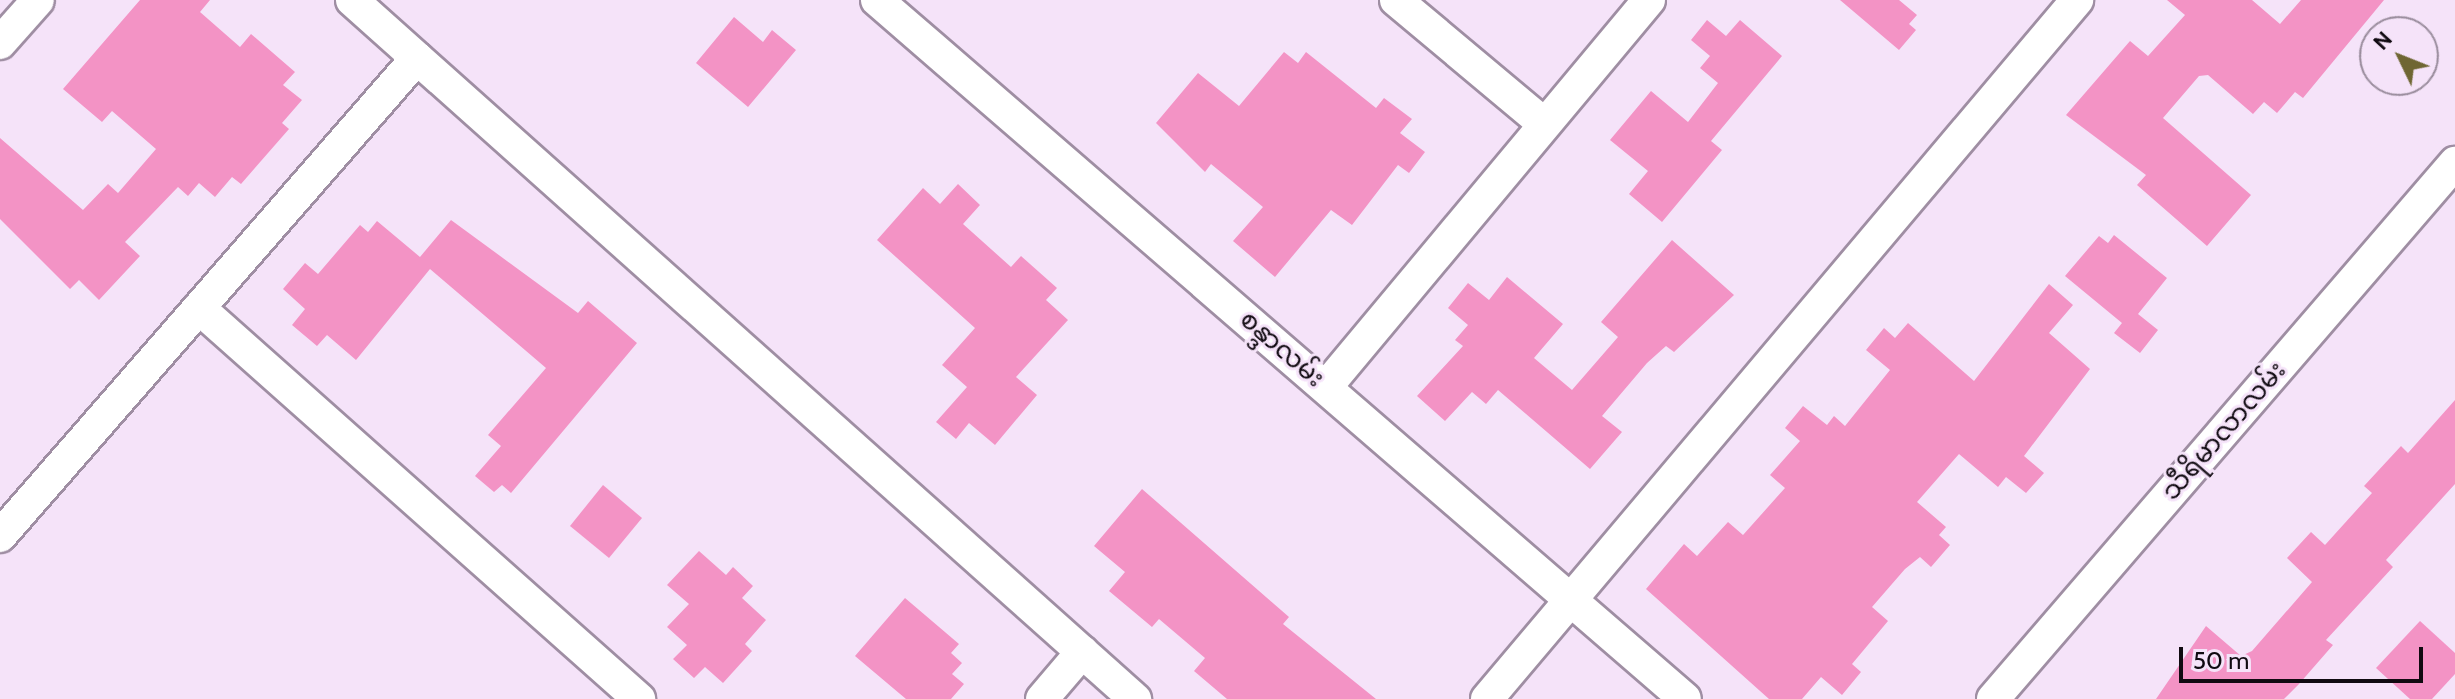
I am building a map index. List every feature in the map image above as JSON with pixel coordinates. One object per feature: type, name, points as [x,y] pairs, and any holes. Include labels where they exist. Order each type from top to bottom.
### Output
[{"type":"street","points":[[0,43],[38,0]]},
{"type":"street","points":[[352,0],[1135,699]]},
{"type":"street","name":"စန္ဒာလမ်း","points":[[877,0],[1685,699]]},
{"type":"street","points":[[1396,0],[1543,123]]},
{"type":"street","points":[[1326,387],[1543,123],[1649,0]]},
{"type":"street","points":[[1487,699],[2077,0]]},
{"type":"street","points":[[0,536],[417,58]]},
{"type":"street","name":"သီရိမာလာလမ်း","points":[[1993,699],[2455,163]]},
{"type":"street","points":[[199,308],[639,699]]},
{"type":"street","points":[[1042,699],[1082,652]]},
{"type":"building","points":[[140,0],[210,0],[200,12],[240,47],[251,34],[295,72],[283,85],[302,100],[282,123],[289,129],[241,184],[232,177],[215,197],[199,183],[188,196],[178,187],[125,242],[140,256],[99,300],[79,280],[70,289],[0,219],[0,138],[83,210],[108,184],[118,193],[156,149],[112,111],[102,122],[63,89]]},
{"type":"building","points":[[1840,0],[1899,0],[1917,15],[1909,24],[1916,30],[1899,50]]},
{"type":"building","points":[[2167,0],[2252,0],[2280,24],[2301,0],[2384,0],[2371,16],[2359,16],[2359,30],[2303,98],[2295,92],[2277,113],[2264,102],[2253,114],[2208,75],[2199,76],[2163,118],[2251,195],[2207,246],[2137,185],[2146,175],[2066,115],[2130,41],[2148,56],[2185,15]]},
{"type":"building","points":[[734,17],[763,42],[772,30],[796,50],[748,107],[696,63]]},
{"type":"building","points":[[1707,20],[1726,36],[1740,20],[1782,56],[1711,141],[1722,150],[1662,222],[1629,194],[1648,171],[1610,140],[1651,91],[1688,122],[1718,83],[1700,68],[1710,56],[1691,40]]},
{"type":"building","points":[[1284,52],[1298,63],[1306,52],[1376,108],[1384,98],[1412,119],[1400,133],[1425,152],[1409,173],[1398,165],[1352,225],[1331,210],[1275,277],[1233,241],[1263,207],[1211,164],[1205,172],[1156,123],[1198,73],[1239,106]]},
{"type":"building","points":[[958,184],[980,205],[963,224],[1011,267],[1021,256],[1057,288],[1046,300],[1068,320],[1016,377],[1037,395],[995,445],[969,423],[956,439],[936,422],[967,387],[942,365],[975,328],[877,240],[923,188],[940,204]]},
{"type":"building","points":[[451,220],[578,313],[588,301],[637,343],[511,493],[502,485],[494,492],[475,476],[501,446],[488,435],[546,368],[430,269],[356,360],[327,335],[317,346],[292,325],[305,309],[283,289],[305,263],[318,274],[360,225],[368,232],[377,221],[420,257]]},
{"type":"building","points":[[2114,235],[2167,278],[2138,314],[2158,330],[2140,353],[2114,333],[2122,323],[2065,276],[2099,236],[2108,243]]},
{"type":"building","points":[[1672,240],[1734,295],[1674,352],[1666,346],[1647,363],[1602,416],[1622,432],[1590,469],[1498,390],[1486,404],[1472,392],[1445,421],[1417,396],[1463,346],[1455,340],[1468,325],[1448,308],[1468,283],[1489,300],[1507,277],[1563,324],[1534,358],[1572,390],[1618,337],[1601,322]]},
{"type":"building","points":[[2049,284],[2073,305],[2049,333],[2090,369],[2024,456],[2044,473],[2026,493],[2006,477],[1998,487],[1959,454],[1917,502],[1946,527],[1939,535],[1950,545],[1931,567],[1920,557],[1905,569],[1872,607],[1888,621],[1852,664],[1861,672],[1842,695],[1821,677],[1802,699],[1769,699],[1646,589],[1684,544],[1697,556],[1728,522],[1743,535],[1785,488],[1770,475],[1800,441],[1785,428],[1803,406],[1827,425],[1834,416],[1845,426],[1890,370],[1866,350],[1884,328],[1895,338],[1908,323],[1974,381]]},
{"type":"building","points":[[2455,400],[2455,484],[2386,560],[2393,567],[2326,640],[2333,645],[2284,699],[2156,699],[2206,626],[2241,656],[2252,651],[2312,582],[2287,558],[2311,532],[2325,545],[2372,493],[2364,486],[2401,446],[2408,453]]},
{"type":"building","points":[[603,485],[642,518],[609,558],[570,526]]},
{"type":"building","points":[[1142,489],[1289,617],[1283,624],[1376,699],[1227,699],[1194,671],[1205,658],[1159,619],[1152,627],[1109,591],[1125,572],[1094,546]]},
{"type":"building","points":[[699,551],[726,575],[733,567],[753,586],[742,598],[766,620],[745,644],[752,651],[723,683],[705,667],[694,678],[673,659],[687,645],[667,627],[689,604],[667,585]]},
{"type":"building","points":[[905,598],[959,644],[951,653],[962,663],[952,674],[964,684],[951,699],[906,699],[855,656]]},
{"type":"building","points":[[2420,621],[2455,653],[2455,674],[2432,699],[2410,699],[2376,668]]}]
